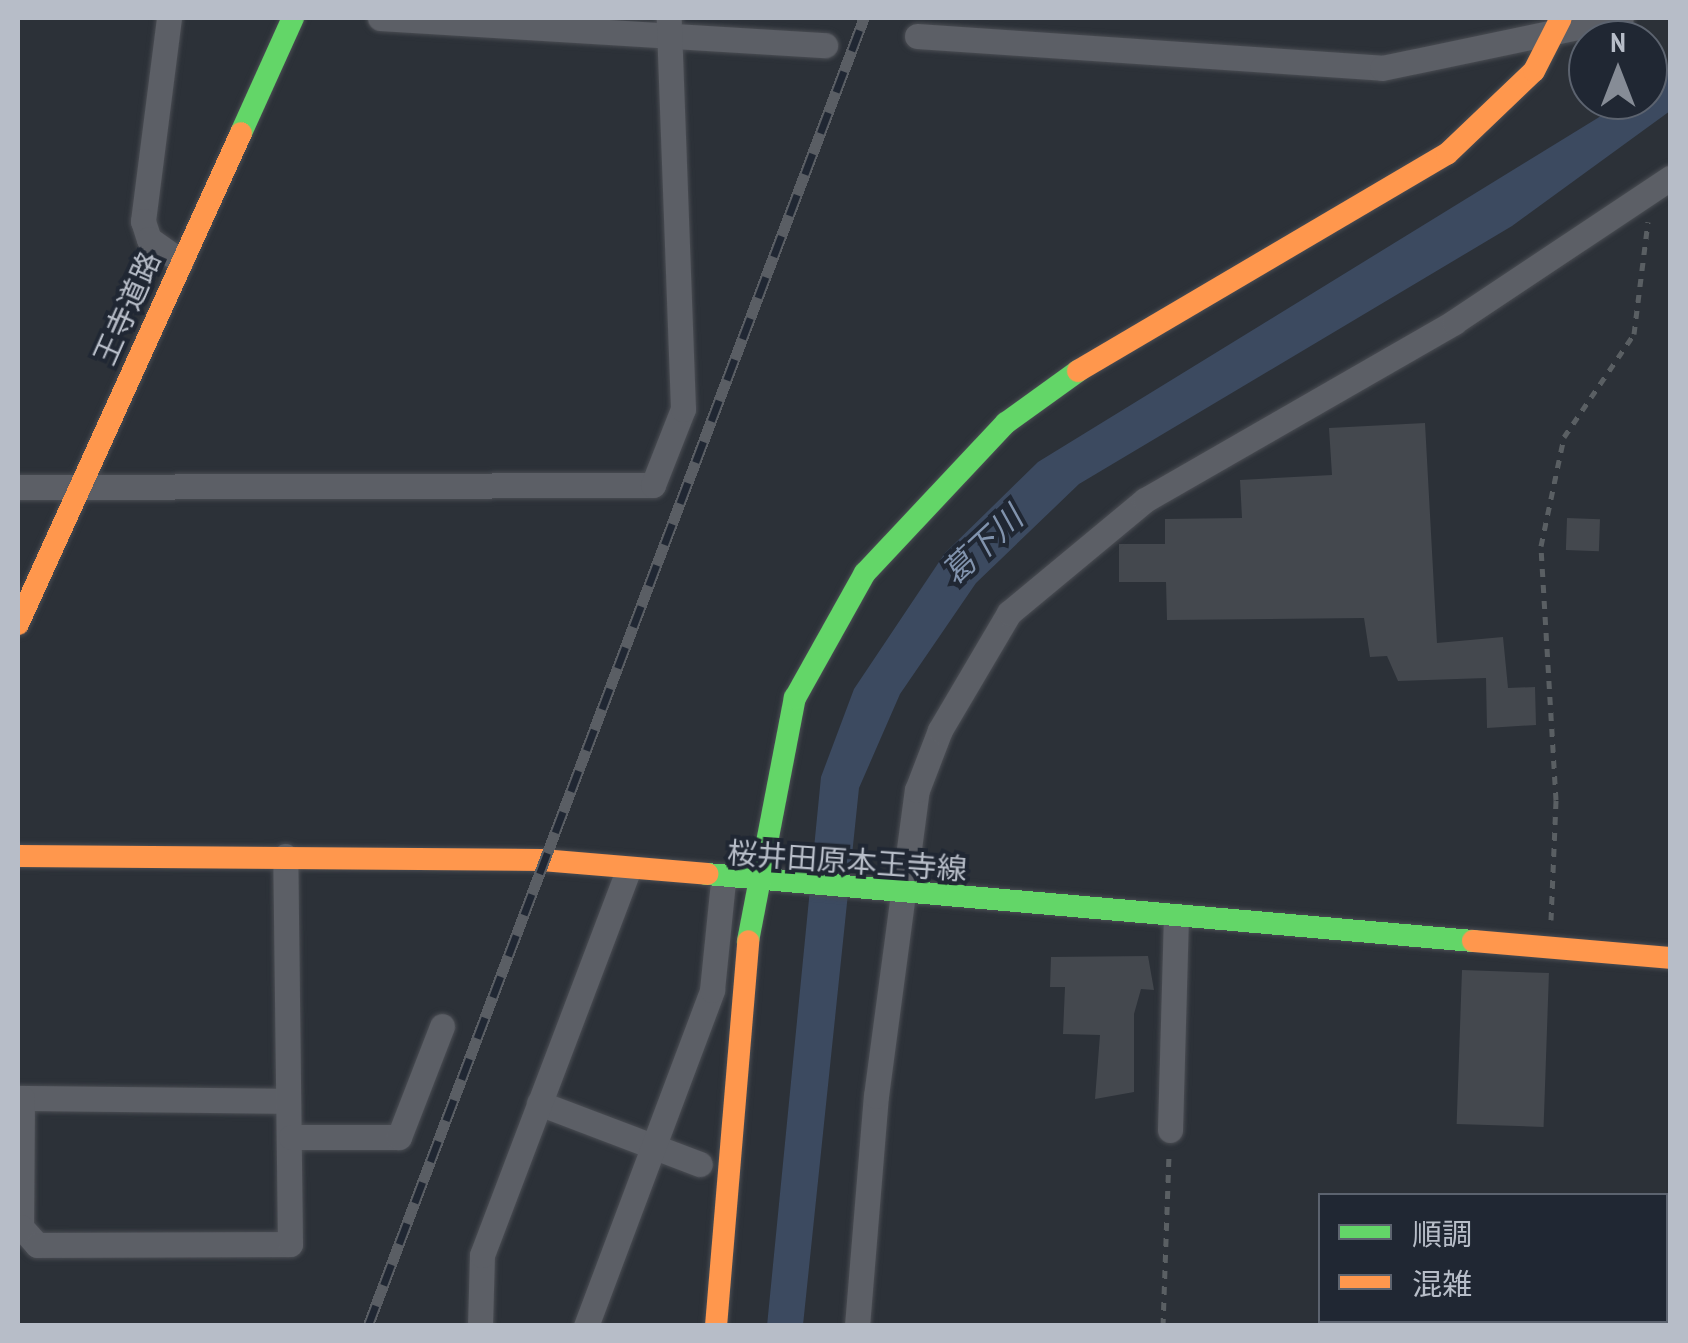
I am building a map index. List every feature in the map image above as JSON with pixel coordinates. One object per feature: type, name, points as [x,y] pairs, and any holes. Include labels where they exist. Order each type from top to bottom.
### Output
[{"type":"main road","name":"王寺道路","points":[[18,624],[293,18]]},
{"type":"main road","points":[[716,1326],[752,885],[796,698],[865,574],[935,490],[1006,422],[1086,365],[1447,154],[1534,72],[1559,25]]},
{"type":"main road","name":"桜井田原本王寺線","points":[[18,856],[542,860],[752,885],[1670,958]]},
{"type":"street","points":[[169,18],[143,221],[149,239],[180,262]]},
{"type":"street","points":[[380,18],[669,26],[825,45]]},
{"type":"street","points":[[917,36],[1382,68],[1559,25],[1621,18]]},
{"type":"street","points":[[18,487],[653,485],[683,410],[669,26]]},
{"type":"street","points":[[857,1326],[876,1096],[907,895],[917,790],[940,730],[1008,613],[1145,500],[1454,322],[1670,178]]},
{"type":"street","points":[[285,856],[290,1244],[37,1245],[21,1227],[20,1098],[288,1101]]},
{"type":"street","points":[[480,1326],[482,1255],[628,871]]},
{"type":"street","points":[[586,1326],[712,990],[723,882]]},
{"type":"street","points":[[1170,1130],[1176,916]]},
{"type":"street","points":[[291,1137],[399,1137],[442,1026]]},
{"type":"street","points":[[539,1102],[700,1164]]},
{"type":"path","points":[[1552,948],[1556,800],[1542,546],[1564,437],[1620,358],[1646,296],[1648,194]]},
{"type":"path","points":[[1163,1326],[1170,1130]]},
{"type":"water","points":[[1670,68],[1668,112],[1668,70]]},
{"type":"water","name":"葛下川","points":[[1594,120],[1658,120],[1512,226],[1079,484],[976,583],[900,694],[859,788],[803,1325],[767,1326],[821,777],[854,689],[945,553],[1038,462]]},
{"type":"building","points":[[1425,423],[1437,643],[1503,637],[1508,688],[1535,687],[1536,725],[1487,728],[1486,678],[1398,681],[1387,656],[1370,657],[1364,618],[1167,620],[1166,582],[1119,582],[1119,544],[1165,544],[1165,519],[1242,518],[1240,480],[1332,475],[1329,428]]},
{"type":"building","points":[[1567,518],[1600,519],[1599,551],[1566,550]]},
{"type":"building","points":[[1148,956],[1154,990],[1141,989],[1134,1014],[1134,1092],[1095,1099],[1100,1035],[1063,1034],[1065,987],[1050,987],[1051,957]]},
{"type":"building","points":[[1462,970],[1549,973],[1544,1127],[1457,1124]]},
{"type":"railway","points":[[368,1326],[864,18]]},
{"type":"traffic: fast","points":[[241,133],[293,18]]},
{"type":"traffic: fast","points":[[748,941],[795,698],[865,573],[1006,423],[1078,371]]},
{"type":"traffic: fast","points":[[707,874],[1473,941]]},
{"type":"traffic: slow","points":[[1078,371],[1447,154],[1534,71],[1561,18]]},
{"type":"traffic: slow","points":[[18,624],[241,133]]},
{"type":"traffic: slow","points":[[18,856],[542,860],[707,874]]},
{"type":"traffic: slow","points":[[716,1326],[748,941]]},
{"type":"traffic: slow","points":[[1473,941],[1670,958]]}]
